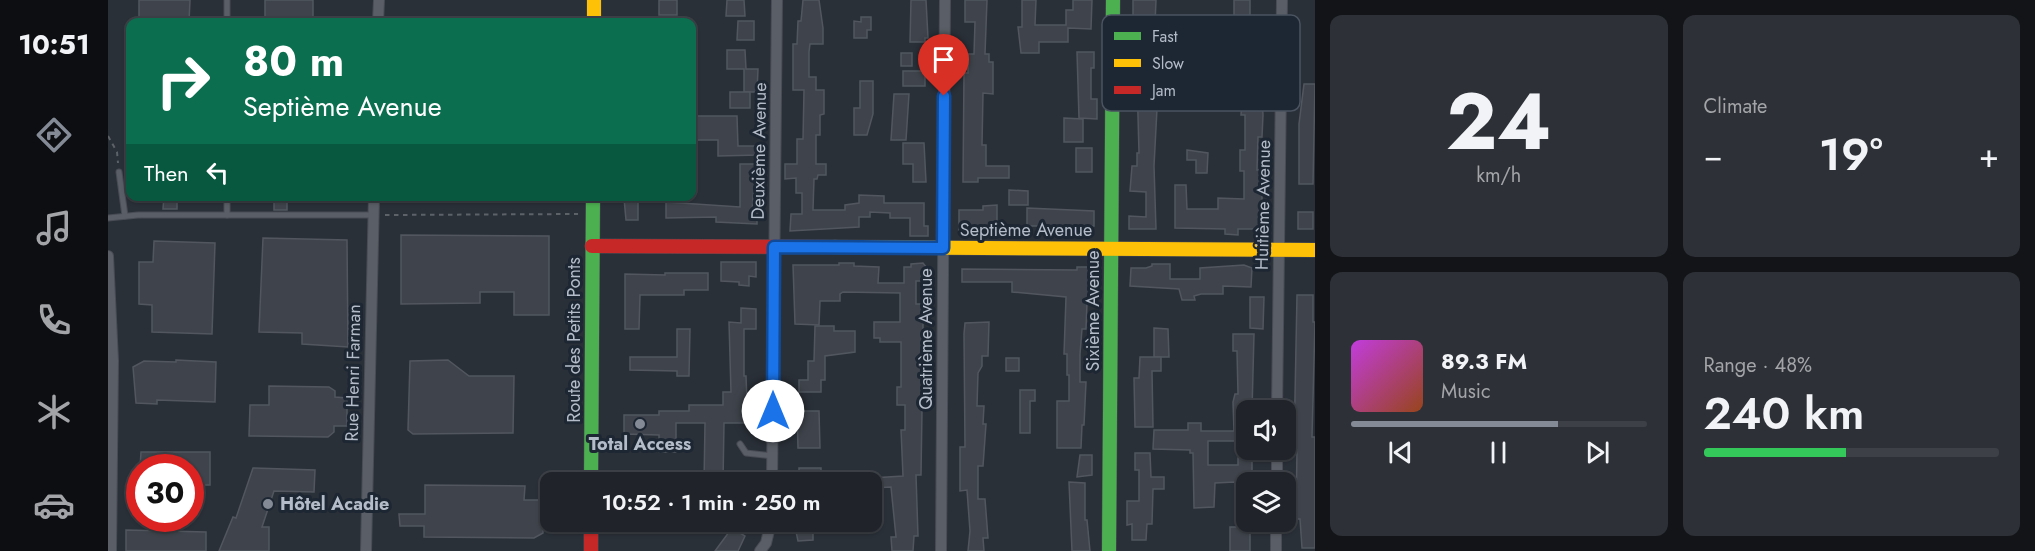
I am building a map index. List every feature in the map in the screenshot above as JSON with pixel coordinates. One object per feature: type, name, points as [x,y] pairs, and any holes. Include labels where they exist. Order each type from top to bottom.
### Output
[{"type":"street","points":[[378,18],[379,0]]},
{"type":"street","points":[[594,0],[594,18]]},
{"type":"street","name":"Deuxième Avenue","points":[[772,472],[777,0]]},
{"type":"street","name":"Quatrième Avenue","points":[[941,551],[945,0]]},
{"type":"street","name":"Sixième Avenue","points":[[1113,0],[1113,15]]},
{"type":"street","name":"Huitième Avenue","points":[[1282,0],[1282,15]]},
{"type":"street","name":"Sixième Avenue","points":[[1109,551],[1112,111]]},
{"type":"street","name":"Huitième Avenue","points":[[1277,400],[1281,111]]},
{"type":"street","name":"Rue Henri Farman","points":[[366,551],[374,201]]},
{"type":"street","name":"Route des Petits Ponts","points":[[591,472],[593,201]]},
{"type":"street","name":"Septième Avenue","points":[[592,246],[1315,250]]},
{"type":"street","points":[[108,256],[111,361],[111,551]]},
{"type":"street","points":[[591,532],[591,551]]},
{"type":"street","points":[[760,551],[766,543],[769,532]]},
{"type":"street","points":[[1276,532],[1276,551]]},
{"type":"lane","points":[[227,0],[227,18]]},
{"type":"lane","points":[[119,172],[124,216]]},
{"type":"lane","points":[[227,201],[227,215]]},
{"type":"lane","points":[[108,218],[124,216],[373,215]]},
{"type":"lane","points":[[741,444],[746,453],[773,456]]},
{"type":"path","points":[[108,136],[117,152],[119,172]]},
{"type":"path","points":[[373,215],[592,214]]},
{"type":"building","points":[[139,0],[190,0],[189,18],[139,18]]},
{"type":"building","points":[[265,0],[313,0],[313,18],[265,18]]},
{"type":"building","points":[[659,0],[677,0],[677,15],[659,15]]},
{"type":"building","points":[[727,0],[744,0],[745,16],[726,16]]},
{"type":"building","points":[[803,0],[819,0],[823,28],[823,44],[810,44],[809,52],[809,77],[816,77],[816,90],[824,90],[824,114],[820,115],[820,135],[816,135],[816,164],[826,164],[826,175],[818,175],[817,179],[814,179],[813,210],[845,210],[845,205],[859,203],[859,195],[884,196],[884,203],[924,203],[924,226],[928,226],[928,236],[910,236],[910,218],[890,218],[890,213],[870,212],[870,217],[859,217],[859,227],[790,231],[791,214],[802,214],[802,193],[796,193],[796,178],[785,179],[785,164],[797,164],[797,139],[803,139],[804,90],[793,90],[793,44],[797,44],[798,21],[801,21]]},
{"type":"building","points":[[911,0],[926,0],[928,38],[925,38],[925,42],[910,42]]},
{"type":"building","points":[[965,0],[987,0],[985,54],[989,54],[989,62],[993,62],[993,94],[983,93],[982,145],[986,145],[986,166],[1009,166],[1009,178],[978,178],[978,182],[963,182],[964,73],[968,73],[968,54],[974,54],[975,22],[965,22]]},
{"type":"building","points":[[1022,0],[1036,0],[1035,25],[1066,25],[1066,10],[1073,10],[1073,0],[1092,0],[1091,29],[1068,28],[1068,42],[1039,42],[1039,53],[1021,53],[1018,27],[1022,27]]},
{"type":"building","points":[[1133,0],[1156,0],[1155,15],[1133,15]]},
{"type":"building","points":[[1234,0],[1250,0],[1250,15],[1234,15]]},
{"type":"building","points":[[861,17],[871,17],[871,30],[867,30],[867,38],[854,38],[854,21],[861,22]]},
{"type":"building","points":[[738,21],[754,21],[754,40],[737,40]]},
{"type":"building","points":[[727,50],[745,50],[746,69],[758,69],[757,92],[744,92],[744,69],[727,69]]},
{"type":"building","points":[[1077,52],[1094,52],[1094,68],[1091,68],[1091,99],[1097,99],[1097,119],[1079,118]]},
{"type":"building","points":[[901,53],[912,53],[912,66],[901,66]]},
{"type":"building","points":[[903,71],[925,71],[925,86],[903,86]]},
{"type":"building","points":[[860,81],[873,81],[873,114],[867,135],[854,135],[854,108],[860,108]]},
{"type":"building","points":[[1304,84],[1315,84],[1313,184],[1299,184],[1299,124]]},
{"type":"building","points":[[730,92],[750,92],[750,108],[730,108]]},
{"type":"building","points":[[894,94],[909,94],[906,140],[891,140]]},
{"type":"building","points":[[1138,111],[1157,111],[1154,166],[1156,229],[1129,229],[1129,216],[1146,217],[1146,192],[1130,191],[1132,166],[1137,166],[1137,153],[1139,153]]},
{"type":"building","points":[[1241,111],[1263,111],[1262,137],[1258,137],[1257,170],[1261,170],[1262,177],[1262,229],[1238,229],[1238,235],[1225,234],[1225,229],[1175,228],[1175,185],[1186,185],[1187,209],[1218,209],[1218,198],[1244,199],[1244,171],[1240,171],[1240,150],[1245,150],[1245,115],[1241,115]]},
{"type":"building","points":[[696,116],[737,116],[738,146],[759,146],[759,155],[718,156],[718,140],[696,140]]},
{"type":"building","points":[[1064,118],[1083,119],[1083,142],[1064,142]]},
{"type":"building","points":[[903,143],[924,143],[926,182],[913,182],[913,164],[903,164]]},
{"type":"building","points":[[1076,148],[1092,148],[1092,172],[1076,172]]},
{"type":"building","points":[[1187,150],[1208,153],[1207,173],[1196,173],[1196,160],[1187,160]]},
{"type":"building","points":[[740,164],[756,164],[752,211],[757,211],[757,224],[716,222],[716,217],[666,218],[666,202],[740,207]]},
{"type":"building","points":[[1009,190],[1028,191],[1028,205],[1009,205]]},
{"type":"building","points":[[164,201],[177,201],[177,209],[163,209]]},
{"type":"building","points":[[274,201],[287,201],[287,210],[274,210]]},
{"type":"building","points":[[624,201],[638,201],[638,220],[626,220]]},
{"type":"building","points":[[997,205],[997,230],[959,231],[959,210],[983,210],[983,206]]},
{"type":"building","points":[[1027,208],[1094,211],[1094,226],[1027,226]]},
{"type":"building","points":[[1298,212],[1313,212],[1313,229],[1298,229]]},
{"type":"building","points":[[401,235],[549,236],[549,315],[514,315],[514,292],[480,292],[480,303],[401,304]]},
{"type":"building","points":[[263,238],[347,240],[348,347],[302,344],[302,333],[259,332]]},
{"type":"building","points":[[154,241],[215,243],[212,334],[152,332],[152,305],[139,304],[139,262],[153,262]]},
{"type":"building","points":[[721,262],[756,262],[756,277],[749,276],[749,286],[739,285],[739,282],[721,281]]},
{"type":"building","points":[[839,263],[854,263],[854,266],[879,267],[878,283],[904,283],[904,267],[911,267],[911,264],[923,263],[927,268],[927,281],[916,281],[916,304],[923,304],[923,345],[921,475],[916,475],[918,536],[914,536],[913,551],[892,551],[891,537],[896,537],[891,487],[882,487],[882,477],[903,476],[901,430],[905,430],[905,405],[897,405],[897,387],[901,387],[901,342],[880,342],[880,338],[874,338],[874,322],[900,322],[900,293],[843,292],[840,294],[840,301],[820,301],[819,325],[795,324],[793,265],[839,265]]},
{"type":"building","points":[[1152,264],[1170,264],[1170,279],[1200,279],[1200,268],[1244,265],[1252,268],[1251,287],[1223,286],[1223,294],[1201,294],[1194,296],[1195,300],[1182,300],[1179,289],[1130,286],[1131,268],[1146,268]]},
{"type":"building","points":[[1077,267],[1090,267],[1090,303],[1087,303],[1086,329],[1082,329],[1080,354],[1080,382],[1086,382],[1084,425],[1082,425],[1081,448],[1057,448],[1057,401],[1069,401],[1067,354],[1064,354],[1066,297],[1012,292],[1012,282],[962,282],[962,269],[1077,270]]},
{"type":"building","points":[[665,273],[708,273],[708,290],[684,290],[684,295],[640,295],[639,329],[625,329],[625,274],[665,275]]},
{"type":"building","points":[[1297,295],[1313,295],[1313,322],[1315,322],[1312,437],[1315,437],[1315,548],[1302,548],[1300,519],[1296,519]]},
{"type":"building","points":[[1250,297],[1264,297],[1263,329],[1250,328]]},
{"type":"building","points":[[741,308],[756,309],[756,329],[744,329],[744,376],[746,376],[747,402],[758,402],[758,423],[724,423],[723,472],[704,472],[705,423],[676,423],[676,452],[659,452],[659,435],[624,434],[624,415],[659,415],[659,411],[689,411],[689,405],[723,405],[723,392],[731,392],[729,322],[741,323]]},
{"type":"building","points":[[989,322],[988,356],[982,356],[982,366],[978,373],[977,406],[984,406],[983,424],[986,424],[983,466],[978,466],[978,499],[985,499],[988,538],[983,538],[984,551],[968,551],[970,531],[967,490],[960,491],[960,447],[965,447],[965,323]]},
{"type":"building","points":[[815,326],[834,326],[834,331],[855,331],[855,352],[825,356],[825,380],[821,380],[821,392],[799,392],[799,380],[808,380],[808,361],[814,361]]},
{"type":"building","points":[[1154,328],[1168,329],[1169,357],[1154,357]]},
{"type":"building","points":[[677,329],[690,329],[689,376],[677,376],[677,371],[630,370],[630,357],[677,357]]},
{"type":"building","points":[[1233,334],[1254,334],[1252,400],[1236,400],[1236,441],[1208,441],[1208,465],[1238,465],[1238,460],[1252,460],[1252,472],[1236,472],[1236,490],[1235,482],[1215,483],[1214,507],[1194,508],[1193,453],[1190,453],[1190,450],[1153,449],[1154,430],[1188,430],[1188,423],[1201,423],[1201,431],[1234,431],[1233,402],[1235,394],[1238,394],[1237,351],[1233,351]]},
{"type":"building","points":[[1140,357],[1161,357],[1161,371],[1152,371],[1153,427],[1135,427],[1134,378],[1139,378]]},
{"type":"building","points":[[1006,358],[1019,358],[1019,371],[1006,371]]},
{"type":"building","points":[[176,360],[216,362],[215,402],[157,400],[157,404],[136,403],[133,367],[144,361],[176,362]]},
{"type":"building","points":[[448,360],[469,376],[514,376],[513,433],[413,434],[408,430],[410,361]]},
{"type":"building","points":[[269,386],[329,387],[335,391],[335,397],[347,398],[347,426],[334,426],[334,432],[328,437],[249,436],[250,405],[269,405]]},
{"type":"building","points":[[1020,390],[1035,390],[1035,401],[1030,401],[1030,433],[1020,433]]},
{"type":"building","points":[[797,411],[819,411],[820,448],[798,448]]},
{"type":"building","points":[[141,452],[210,452],[210,485],[204,485],[204,454],[141,454]]},
{"type":"building","points":[[1135,453],[1150,453],[1151,477],[1164,477],[1164,489],[1153,489],[1152,524],[1147,524],[1146,540],[1132,540],[1132,524],[1127,525],[1127,501],[1139,501],[1139,470],[1135,470]]},
{"type":"building","points":[[1080,455],[1092,455],[1092,475],[1077,477]]},
{"type":"building","points":[[253,468],[315,470],[314,492],[274,491],[262,527],[269,527],[269,551],[219,551],[233,517],[236,518]]},
{"type":"building","points":[[799,468],[821,468],[821,472],[799,472]]},
{"type":"building","points":[[1069,482],[1085,483],[1085,520],[1087,520],[1090,551],[1072,551]]},
{"type":"building","points":[[425,485],[525,486],[524,500],[540,500],[540,532],[543,533],[534,538],[424,537],[424,526],[400,526],[399,514],[425,514]]},
{"type":"building","points":[[1230,527],[1236,527],[1236,532],[1250,532],[1250,551],[1230,551]]},
{"type":"building","points":[[126,532],[206,532],[206,551],[126,551]]},
{"type":"building","points":[[729,532],[738,532],[745,536],[738,551],[715,551]]},
{"type":"building","points":[[796,532],[813,532],[813,540],[798,541]]},
{"type":"traffic: fast","points":[[1113,0],[1113,15]]},
{"type":"traffic: fast","points":[[1109,551],[1112,111]]},
{"type":"traffic: fast","points":[[591,472],[593,201]]},
{"type":"traffic: slow","points":[[594,0],[594,18]]},
{"type":"traffic: slow","points":[[835,247],[1315,250]]},
{"type":"traffic: jam","points":[[592,246],[835,247]]},
{"type":"traffic: jam","points":[[591,532],[591,551]]},
{"type":"place","name":"Total Access","points":[[640,424]]},
{"type":"place","name":"Hôtel Acadie","points":[[268,504]]},
{"type":"route","points":[[773,411],[774,247],[943,248],[944,96]]}]
